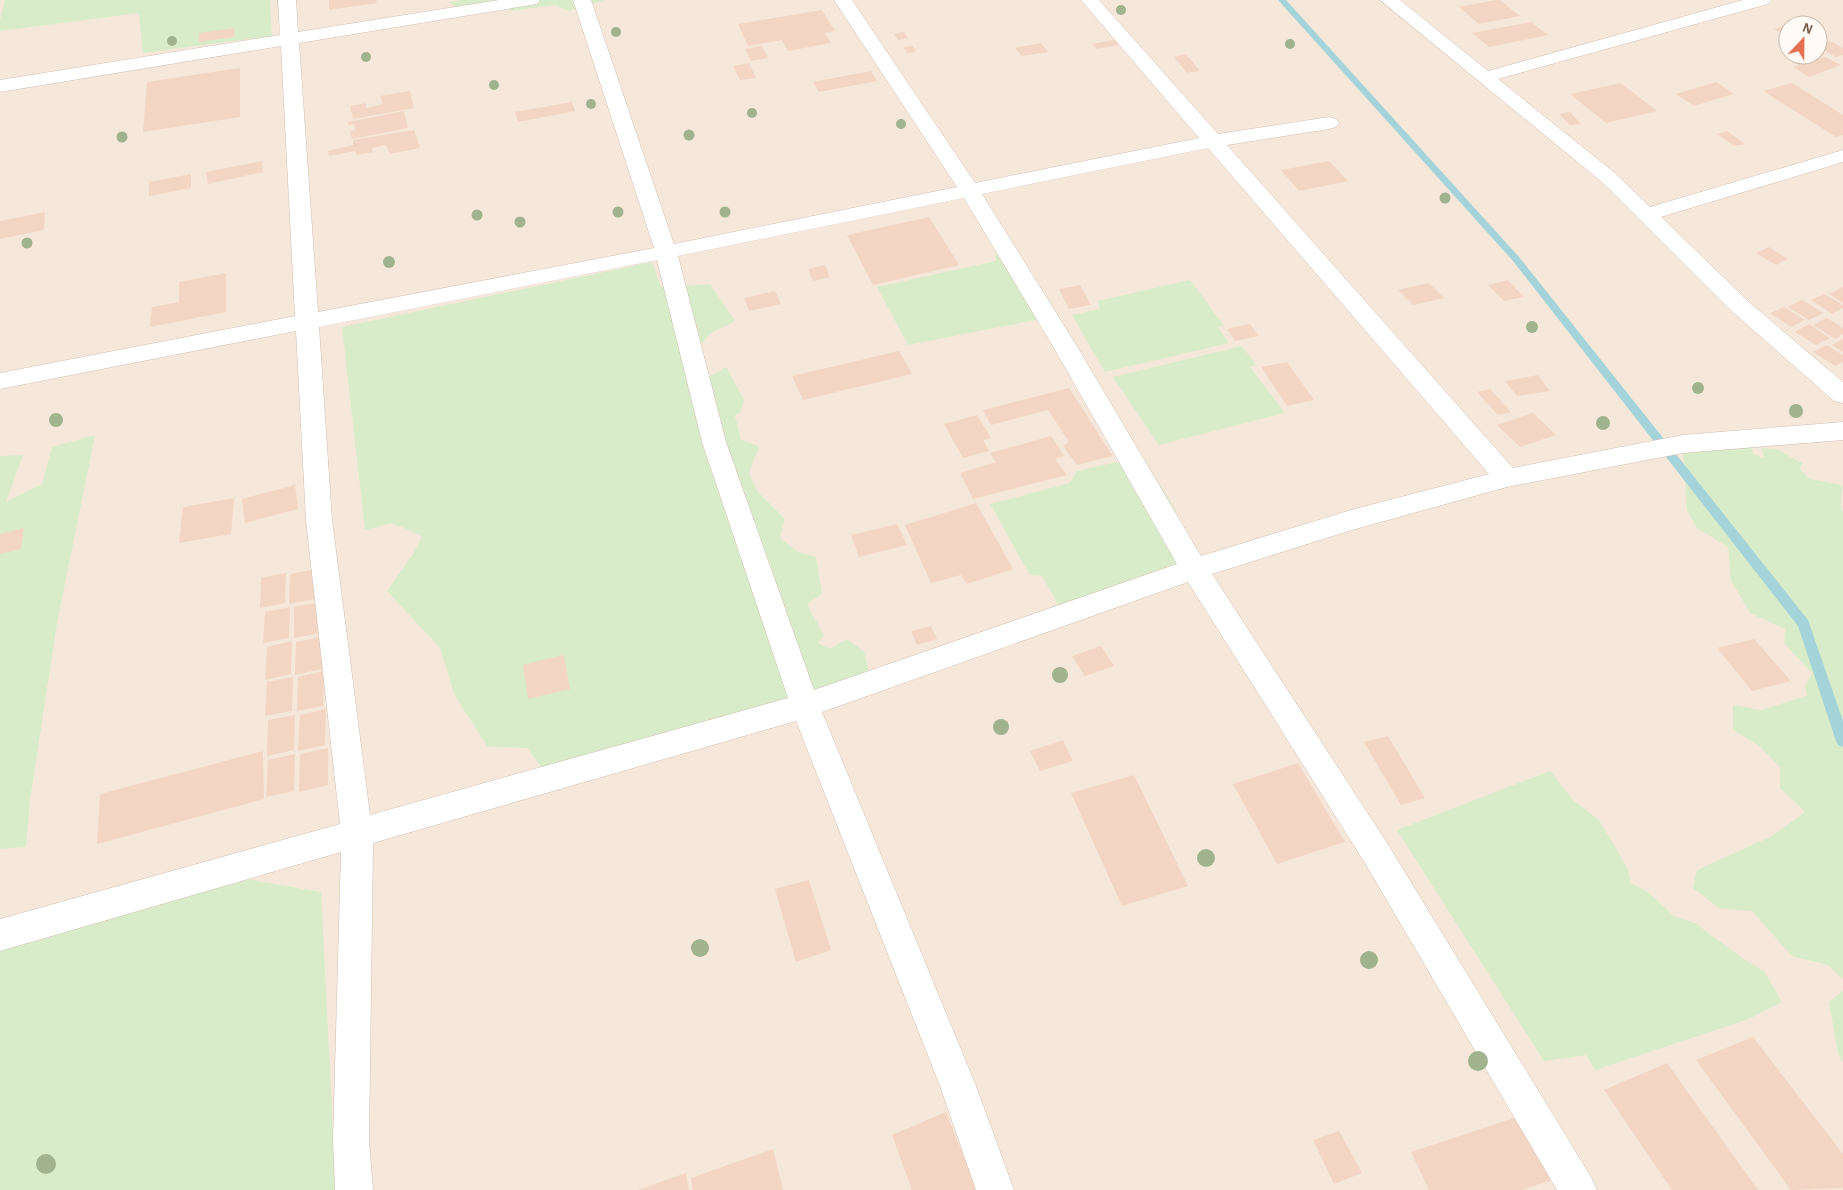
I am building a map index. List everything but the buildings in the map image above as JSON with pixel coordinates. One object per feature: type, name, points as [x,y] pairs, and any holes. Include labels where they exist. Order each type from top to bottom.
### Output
[{"type":"street","points":[[287,0],[319,520],[357,834],[351,1141],[354,1190]]},
{"type":"street","points":[[0,86],[531,0]]},
{"type":"street","points":[[582,0],[666,252],[714,442],[805,706],[958,1086],[996,1190]]},
{"type":"street","points":[[843,0],[969,189],[1066,348],[1194,570],[1376,853],[1578,1190]]},
{"type":"street","points":[[1090,0],[1508,478]]},
{"type":"street","points":[[1389,0],[1610,178],[1736,303],[1843,395]]},
{"type":"street","points":[[1484,77],[1762,0]]},
{"type":"street","points":[[0,381],[666,252],[1213,141],[1329,123]]},
{"type":"street","points":[[1648,214],[1843,156]]},
{"type":"street","points":[[0,935],[805,706],[1194,570],[1351,520],[1508,478],[1683,444],[1843,430]]},
{"type":"shaded area","points":[[0,0],[1843,0],[1843,1190],[0,1190]]},
{"type":"green space","points":[[5,0],[270,0],[272,36],[143,53],[139,13],[0,31],[0,20]]},
{"type":"green space","points":[[463,0],[604,0],[569,11],[556,5],[510,11],[506,7],[457,8],[449,2]]},
{"type":"green space","points":[[1014,251],[1051,317],[908,345],[877,287],[996,261],[995,255]]},
{"type":"green space","points":[[652,262],[661,287],[710,284],[735,321],[711,333],[700,345],[703,380],[726,367],[744,400],[741,411],[735,416],[741,440],[759,446],[749,473],[757,491],[785,519],[780,538],[798,552],[816,557],[822,594],[807,604],[824,636],[818,643],[830,649],[847,639],[864,652],[869,672],[585,764],[542,768],[527,748],[488,747],[455,696],[440,648],[387,591],[415,551],[422,536],[392,523],[365,530],[342,327]]},
{"type":"green space","points":[[1190,280],[1224,326],[1218,327],[1229,343],[1105,372],[1072,315],[1100,309],[1098,301]]},
{"type":"green space","points":[[1242,346],[1256,365],[1250,367],[1285,413],[1159,445],[1113,377]]},
{"type":"green space","points":[[95,435],[57,623],[30,800],[26,847],[0,849],[0,456],[23,455],[6,502],[42,484],[52,447]]},
{"type":"green space","points":[[1727,445],[1752,448],[1753,454],[1764,458],[1762,448],[1776,449],[1802,463],[1800,469],[1810,479],[1842,485],[1843,979],[1828,965],[1792,956],[1752,911],[1719,908],[1693,888],[1697,870],[1772,836],[1805,812],[1780,788],[1780,767],[1759,746],[1733,730],[1733,705],[1761,710],[1807,696],[1805,686],[1812,673],[1784,643],[1785,629],[1750,613],[1731,580],[1728,547],[1697,528],[1687,510],[1683,453]]},
{"type":"green space","points":[[1145,461],[1177,512],[1157,517],[1181,557],[1172,573],[1060,608],[1042,576],[1030,575],[990,504],[1070,483],[1077,471],[1117,462],[1127,466]]},
{"type":"green space","points":[[1550,771],[1573,800],[1599,820],[1628,869],[1631,883],[1648,892],[1674,916],[1695,923],[1742,958],[1764,971],[1782,1002],[1749,1019],[1595,1070],[1586,1055],[1544,1061],[1397,830]]},
{"type":"green space","points":[[188,869],[321,892],[336,1190],[0,1190],[0,924]]},
{"type":"green space","points":[[1843,991],[1843,1063],[1838,1054],[1829,1002]]},
{"type":"waterway","points":[[1282,0],[1516,259],[1804,624],[1843,741]]}]
